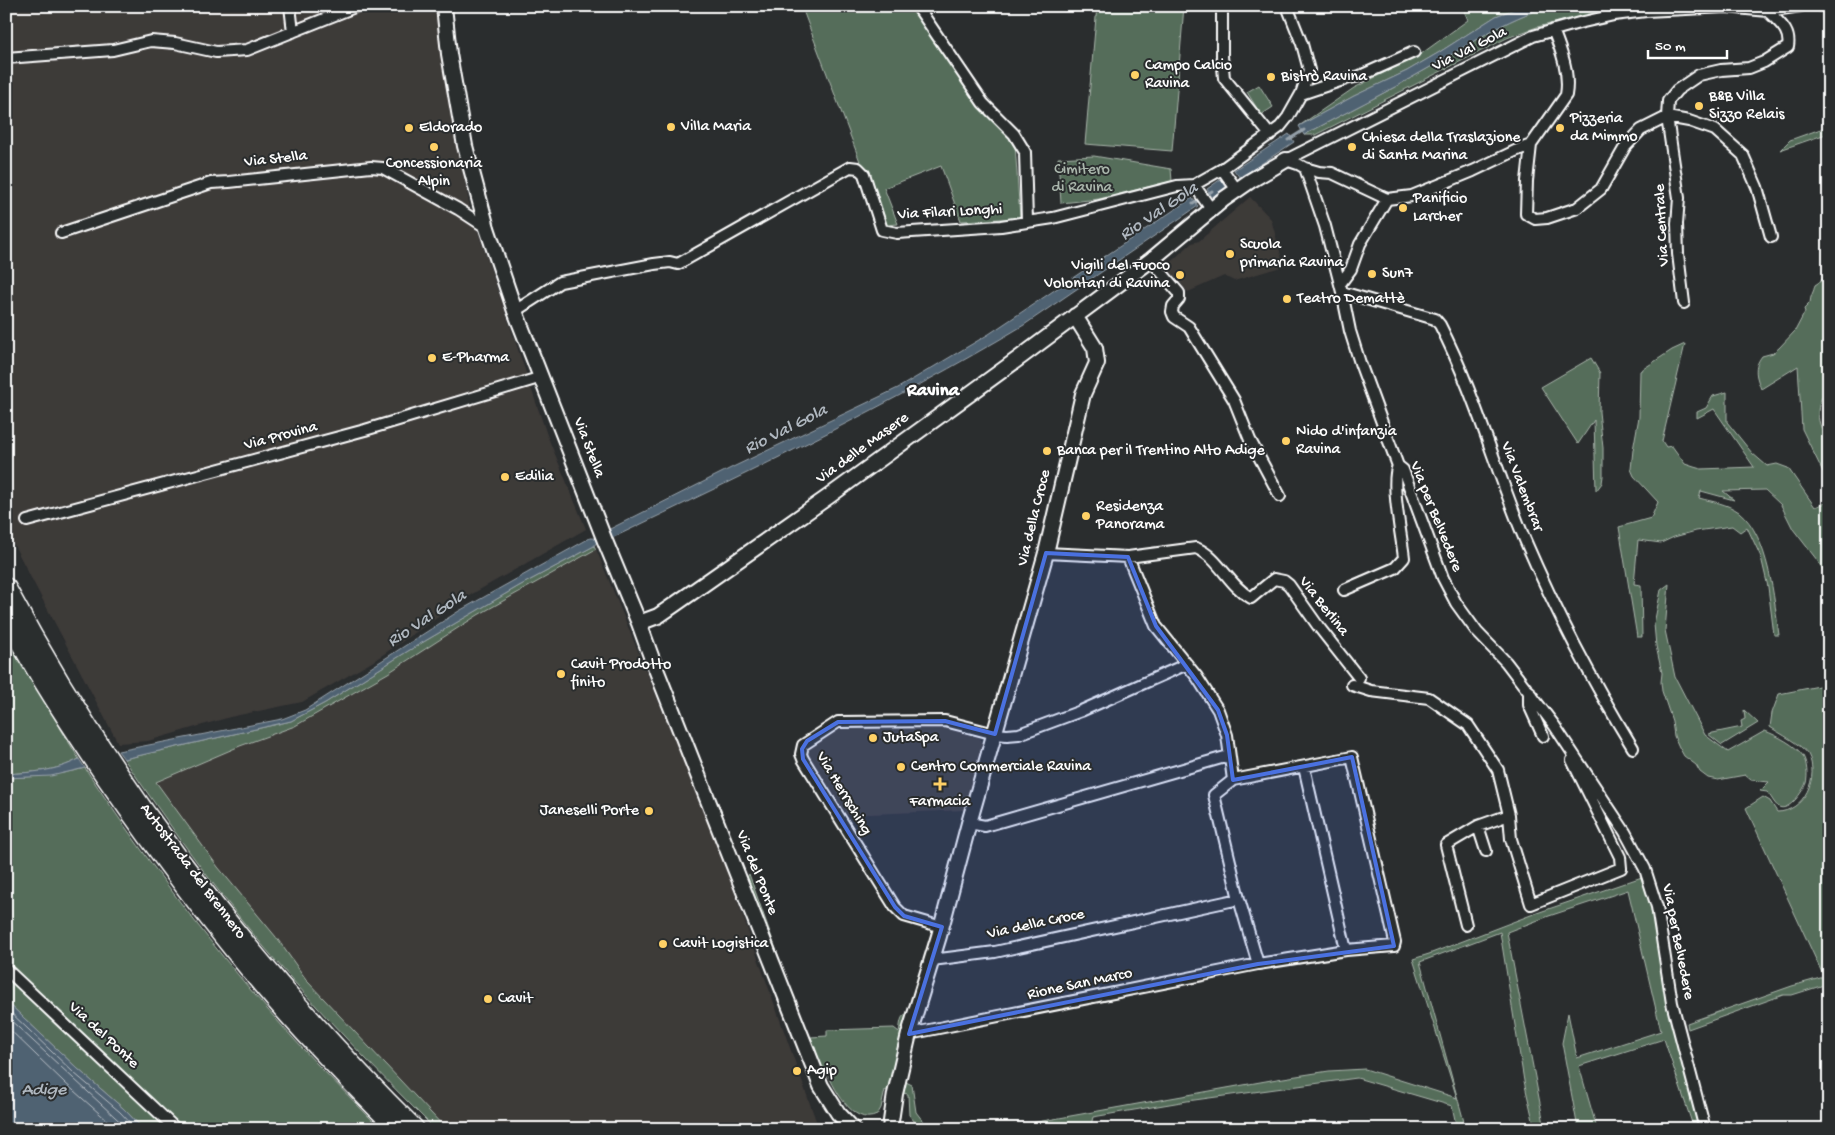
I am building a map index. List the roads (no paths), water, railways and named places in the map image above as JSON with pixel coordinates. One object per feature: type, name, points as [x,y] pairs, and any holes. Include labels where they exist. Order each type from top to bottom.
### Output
[{"type":"highway","name":"Autostrada del Brennero","points":[[6,587],[94,750]]},
{"type":"highway","name":"Autostrada del Brennero","points":[[6,617],[113,776],[259,960],[415,1129]]},
{"type":"highway","name":"Autostrada del Brennero","points":[[113,776],[138,825],[192,898],[258,981],[397,1129]]},
{"type":"street","points":[[290,6],[293,32]]},
{"type":"street","points":[[6,58],[113,50],[151,41],[174,43],[216,52],[247,50],[357,6]]},
{"type":"street","name":"Via Stella","points":[[444,6],[449,54],[464,146],[487,228],[516,312],[603,537],[639,623]]},
{"type":"street","points":[[917,6],[983,103],[1014,134],[1025,152],[1027,222]]},
{"type":"street","points":[[1222,6],[1224,78],[1270,135]]},
{"type":"street","name":"Via Filari Longhi","points":[[516,312],[560,282],[654,264],[670,262],[678,264],[850,167],[858,168],[864,174],[882,230],[897,232],[1001,226],[1027,222],[1077,212],[1177,186],[1203,197],[1229,179],[1270,135],[1280,127],[1301,94],[1309,70],[1302,44],[1287,6]]},
{"type":"street","name":"Via Val Gola","points":[[1286,160],[1526,39],[1553,30],[1614,15],[1646,11],[1726,7],[1768,11],[1801,6]]},
{"type":"street","points":[[1821,6],[1829,7]]},
{"type":"street","name":"Via Centrale","points":[[1684,303],[1678,254],[1677,224],[1679,198],[1666,117],[1668,101],[1677,90],[1699,75],[1721,70],[1749,68],[1764,62],[1788,47],[1789,39],[1785,29],[1768,11]]},
{"type":"street","points":[[1553,30],[1562,53],[1567,87],[1566,95],[1531,145],[1526,214],[1535,219],[1547,218],[1578,208],[1601,189],[1625,147],[1641,130],[1666,117],[1689,121],[1714,130],[1743,155],[1756,187],[1771,237]]},
{"type":"street","points":[[1301,94],[1360,76],[1414,52]]},
{"type":"street","points":[[1286,160],[1319,172],[1332,173],[1387,199],[1412,196],[1531,145]]},
{"type":"street","name":"Via delle Masere","points":[[639,623],[658,616],[828,497],[1151,260],[1203,197],[1229,179],[1286,160]]},
{"type":"street","name":"Via Stella","points":[[61,233],[211,183],[371,167],[383,168],[458,209],[487,228]]},
{"type":"street","name":"Via per Belvedere","points":[[1305,168],[1325,226],[1350,331],[1360,363],[1398,466],[1403,470],[1443,578],[1456,603],[1477,632],[1506,662],[1554,725],[1625,832],[1640,857],[1650,881],[1657,907],[1672,1003],[1705,1129]]},
{"type":"street","points":[[1341,288],[1360,244],[1387,199]]},
{"type":"street","points":[[1151,260],[1179,293],[1179,299],[1173,306],[1172,312],[1174,317],[1189,327],[1234,400],[1250,440],[1280,496]]},
{"type":"street","name":"Via Valembrar","points":[[1341,288],[1434,319],[1440,325],[1462,374],[1525,540],[1586,668],[1633,748]]},
{"type":"street","name":"Via della Croce","points":[[891,1129],[894,1094],[908,1034],[942,927],[968,823],[1046,553],[1083,394],[1097,363],[1095,348],[1075,316]]},
{"type":"street","name":"Via Provina","points":[[27,521],[365,430],[542,377]]},
{"type":"street","points":[[1344,590],[1395,568],[1402,563],[1404,558],[1395,485],[1395,472],[1398,466]]},
{"type":"street","name":"Via Berlina","points":[[1046,553],[1128,557],[1196,548],[1206,551],[1241,592],[1251,598],[1274,579],[1284,581],[1289,585],[1356,682]]},
{"type":"street","points":[[1128,557],[1156,626],[1187,664],[1218,710],[1227,735],[1233,780]]},
{"type":"street","name":"Via del Ponte","points":[[639,623],[821,1086],[838,1113],[853,1129]]},
{"type":"street","points":[[995,734],[1008,735],[1028,730],[1082,711],[1187,664]]},
{"type":"street","name":"Via per Belvedere","points":[[1356,682],[1365,689],[1429,698],[1468,725],[1498,770],[1510,815],[1511,839],[1531,904],[1621,868],[1620,857],[1554,725]]},
{"type":"street","points":[[1529,691],[1529,705],[1543,736]]},
{"type":"street","name":"Via Herrsching","points":[[942,927],[904,916],[895,908],[803,759],[802,749],[807,741],[838,722],[945,721],[995,734]]},
{"type":"street","points":[[968,823],[985,826],[1225,756]]},
{"type":"street","name":"Rione San Marco","points":[[908,1034],[1258,964],[1346,950],[1394,946],[1395,942],[1352,757],[1233,780],[1214,795],[1239,899],[1258,964]]},
{"type":"street","points":[[1304,767],[1346,950]]},
{"type":"street","points":[[1466,925],[1446,845],[1478,826],[1510,815]]},
{"type":"street","points":[[1478,826],[1486,851]]},
{"type":"street","name":"Via della Croce","points":[[932,960],[995,952],[1239,899]]},
{"type":"street","name":"Via del Ponte","points":[[6,969],[176,1129]]},
{"type":"street","points":[[880,1129],[891,1129]]},
{"type":"water","points":[[1522,6],[1551,6],[1502,25],[1410,78],[1304,135],[1299,126],[1354,96],[1407,71],[1496,16]]},
{"type":"water","points":[[1289,134],[1294,142],[1240,178],[1234,170]]},
{"type":"water","points":[[1221,179],[1226,187],[1212,197],[1207,189]]},
{"type":"water","points":[[1192,198],[1198,206],[1024,325],[872,410],[612,538],[599,541],[594,546],[519,586],[408,651],[325,703],[291,721],[124,759],[118,751],[282,719],[305,710],[459,611],[590,538],[605,534],[608,530],[733,467],[898,388],[989,334]]},
{"type":"water","points":[[79,759],[85,768],[51,776],[6,778],[6,774],[52,769]]},
{"type":"water","name":"Adige","points":[[6,1001],[78,1069],[124,1109],[143,1129],[6,1129]]},
{"type":"waterway","name":"Rio Val Gola","points":[[1288,140],[1304,130]]},
{"type":"waterway","name":"Rio Val Gola","points":[[1193,204],[1212,191]]},
{"type":"place","name":"Campo Calcio Ravina","points":[[1135,75]]},
{"type":"place","name":"Bistrò Ravina","points":[[1271,77]]},
{"type":"place","name":"B&B Villa Sizzo Relais","points":[[1699,106]]},
{"type":"place","name":"Villa Maria","points":[[671,127]]},
{"type":"place","name":"Eldorado","points":[[409,128]]},
{"type":"place","name":"Pizzeria da Mimmo","points":[[1560,128]]},
{"type":"place","name":"Concessionaria Alpin","points":[[434,147]]},
{"type":"place","name":"Chiesa della Traslazione di Santa Marina","points":[[1352,147]]},
{"type":"place","name":"Panificio Larcher","points":[[1403,208]]},
{"type":"place","name":"Scuola primaria Ravina","points":[[1230,254]]},
{"type":"place","name":"Sun7","points":[[1372,274]]},
{"type":"place","name":"Vigili del Fuoco Volontari di Ravina","points":[[1180,275]]},
{"type":"place","name":"Teatro Demattè","points":[[1287,299]]},
{"type":"place","name":"E-Pharma","points":[[432,358]]},
{"type":"place","name":"Nido d'infanzia Ravina","points":[[1286,441]]},
{"type":"place","name":"Banca per il Trentino Alto Adige","points":[[1047,451]]},
{"type":"place","name":"Edilia","points":[[505,477]]},
{"type":"place","name":"Residenza Panorama","points":[[1086,516]]},
{"type":"place","name":"Cavit Prodotto finito","points":[[561,674]]},
{"type":"place","name":"JutaSpa","points":[[873,738]]},
{"type":"place","name":"Centro Commerciale Ravina","points":[[901,767]]},
{"type":"place","name":"Farmacia","points":[[940,784]]},
{"type":"place","name":"Janeselli Porte","points":[[649,811]]},
{"type":"place","name":"Cavit Logistica","points":[[663,944]]},
{"type":"place","name":"Cavit","points":[[488,999]]},
{"type":"place","name":"Agip","points":[[797,1071]]},
{"type":"district","name":"Ravina","points":[[933,391]]},
{"type":"park label","name":"Cimitero di Ravina","points":[[1082,179]]}]
